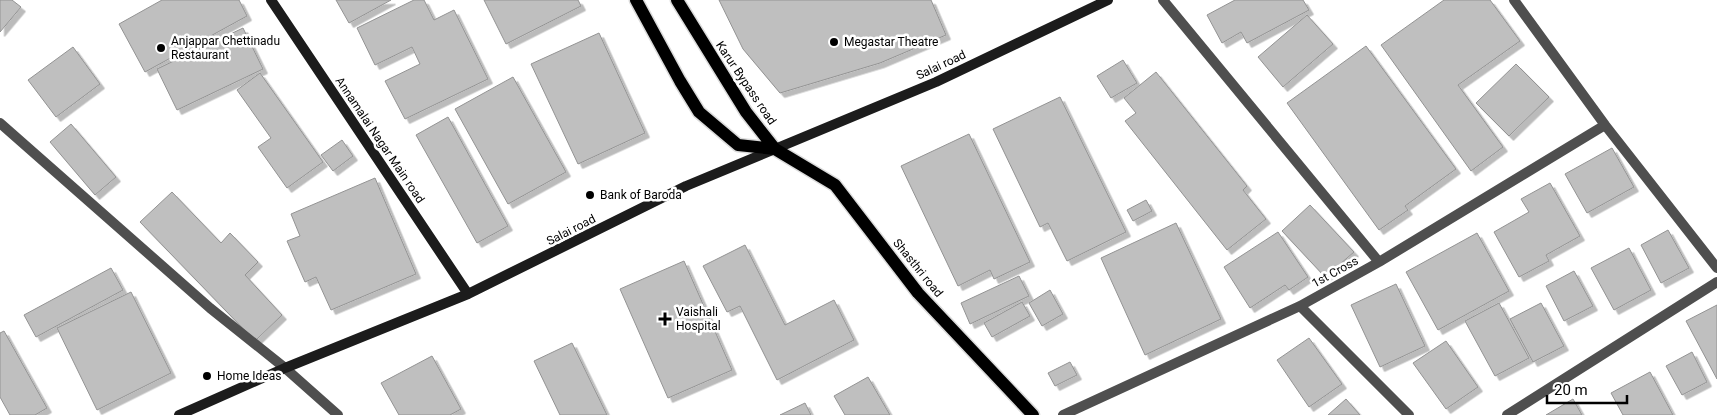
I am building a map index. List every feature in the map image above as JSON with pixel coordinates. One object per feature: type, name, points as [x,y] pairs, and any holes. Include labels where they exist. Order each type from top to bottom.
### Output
[{"type":"main road","name":"Annamalai Nagar Main road","points":[[271,0],[468,294]]},
{"type":"main road","points":[[636,0],[699,112],[738,145],[775,149]]},
{"type":"main road","name":"Karur Bypass road","points":[[677,0],[746,112],[775,149]]},
{"type":"main road","name":"Salai road","points":[[179,415],[285,368],[468,294],[686,186],[936,82],[1108,0]]},
{"type":"main road","name":"Shasthri road","points":[[775,149],[835,185],[918,293],[1033,415]]},
{"type":"street","points":[[1163,0],[1379,262]]},
{"type":"street","points":[[1514,0],[1605,125],[1717,268]]},
{"type":"street","points":[[0,123],[210,308],[285,368],[338,415]]},
{"type":"street","name":"1st Cross","points":[[1063,415],[1300,306],[1379,262],[1605,125]]},
{"type":"street","points":[[1507,415],[1717,282]]},
{"type":"street","points":[[1300,306],[1409,415]]},
{"type":"building","points":[[0,0],[12,0],[21,7],[0,32]]},
{"type":"building","name":"Anjappar Chettinadu Restaurant","points":[[162,0],[239,0],[247,16],[145,72],[119,24]]},
{"type":"building","points":[[336,0],[391,0],[349,23]]},
{"type":"building","points":[[414,0],[424,0],[434,20],[454,10],[488,79],[405,119],[385,81],[420,64],[412,47],[375,65],[357,28]]},
{"type":"building","points":[[484,0],[578,0],[581,6],[506,44]]},
{"type":"building","name":"Megastar Theatre","points":[[719,0],[931,0],[946,35],[880,63],[780,93],[743,49]]},
{"type":"building","points":[[1235,0],[1303,0],[1309,10],[1247,43],[1241,32],[1222,43],[1207,15]]},
{"type":"building","points":[[1444,0],[1490,0],[1520,41],[1458,85],[1503,147],[1471,171],[1381,45]]},
{"type":"building","points":[[1307,15],[1333,44],[1283,87],[1258,57]]},
{"type":"building","points":[[243,28],[263,69],[177,110],[157,69]]},
{"type":"building","points":[[599,33],[645,133],[578,164],[531,64]]},
{"type":"building","points":[[1366,46],[1456,169],[1405,206],[1408,210],[1379,230],[1287,103]]},
{"type":"building","points":[[73,47],[100,84],[56,117],[28,80]]},
{"type":"building","points":[[1123,60],[1137,83],[1111,98],[1097,76]]},
{"type":"building","points":[[1516,64],[1549,97],[1509,136],[1476,103]]},
{"type":"building","points":[[1156,72],[1247,186],[1243,190],[1266,219],[1227,250],[1125,121],[1136,113],[1124,98]]},
{"type":"building","points":[[260,73],[323,162],[287,188],[258,147],[271,138],[237,90]]},
{"type":"building","points":[[513,77],[566,172],[508,204],[455,109]]},
{"type":"building","points":[[1060,97],[1126,232],[1067,261],[1048,223],[1040,227],[993,129]]},
{"type":"building","points":[[448,117],[508,226],[477,243],[416,135]]},
{"type":"building","points":[[71,124],[116,177],[95,195],[50,142]]},
{"type":"building","points":[[969,134],[1030,262],[994,279],[990,270],[958,286],[901,166]]},
{"type":"building","points":[[342,140],[353,156],[333,171],[321,155]]},
{"type":"building","points":[[1612,148],[1634,187],[1587,213],[1565,174]]},
{"type":"building","points":[[375,178],[416,274],[331,310],[316,277],[305,282],[287,241],[300,236],[291,214]]},
{"type":"building","points":[[1550,183],[1580,236],[1546,255],[1549,261],[1519,277],[1494,232],[1529,212],[1521,199]]},
{"type":"building","points":[[172,192],[221,243],[230,233],[258,262],[245,275],[282,315],[255,341],[140,222]]},
{"type":"building","points":[[1146,200],[1152,211],[1133,221],[1127,210]]},
{"type":"building","points":[[1310,205],[1354,252],[1325,277],[1282,231]]},
{"type":"building","points":[[1176,223],[1221,319],[1145,355],[1101,258]]},
{"type":"building","points":[[1668,230],[1689,268],[1661,283],[1641,245]]},
{"type":"building","points":[[1278,232],[1308,277],[1289,290],[1285,285],[1250,308],[1224,267]]},
{"type":"building","points":[[1477,233],[1509,291],[1438,330],[1406,272]]},
{"type":"building","points":[[745,245],[785,325],[834,300],[854,340],[777,380],[740,306],[727,312],[703,266]]},
{"type":"building","points":[[1629,248],[1651,290],[1614,310],[1591,268]]},
{"type":"building","points":[[684,261],[732,370],[668,398],[620,289]]},
{"type":"building","points":[[111,268],[123,290],[36,337],[24,315]]},
{"type":"building","points":[[1574,271],[1593,306],[1564,321],[1546,286]]},
{"type":"building","points":[[1019,276],[1029,296],[970,324],[961,303]]},
{"type":"building","points":[[1396,284],[1425,346],[1380,367],[1351,305]]},
{"type":"building","points":[[1050,290],[1063,314],[1042,326],[1029,303]]},
{"type":"building","points":[[131,292],[171,373],[97,410],[57,328]]},
{"type":"building","points":[[1022,302],[1030,316],[992,337],[984,323]]},
{"type":"building","points":[[1499,303],[1529,358],[1495,376],[1465,321]]},
{"type":"building","points":[[1541,303],[1564,346],[1533,362],[1510,319]]},
{"type":"building","points":[[1717,305],[1717,379],[1686,321]]},
{"type":"building","points":[[4,331],[47,408],[35,415],[10,415],[0,397],[0,333]]},
{"type":"building","points":[[1309,338],[1342,384],[1309,407],[1277,360]]},
{"type":"building","points":[[1446,341],[1478,387],[1446,409],[1413,363]]},
{"type":"building","points":[[572,343],[607,415],[560,415],[534,361]]},
{"type":"building","points":[[1692,352],[1707,382],[1682,395],[1666,366]]},
{"type":"building","points":[[432,356],[461,409],[450,415],[399,415],[381,383]]},
{"type":"building","points":[[1070,362],[1077,375],[1055,386],[1048,373]]},
{"type":"building","points":[[1650,372],[1673,415],[1623,415],[1611,393]]},
{"type":"building","points":[[868,377],[890,415],[845,415],[834,396]]},
{"type":"building","points":[[1346,399],[1360,415],[1328,415]]},
{"type":"building","points":[[1573,399],[1582,415],[1546,415]]},
{"type":"building","points":[[805,403],[811,415],[780,415]]},
{"type":"place","name":"Megastar Theatre","points":[[834,42]]},
{"type":"place","name":"Anjappar Chettinadu Restaurant","points":[[161,48]]},
{"type":"place","name":"Bank of Baroda","points":[[590,195]]},
{"type":"place","name":"Vaishali Hospital","points":[[665,319]]},
{"type":"place","name":"Home Ideas","points":[[207,376]]}]
